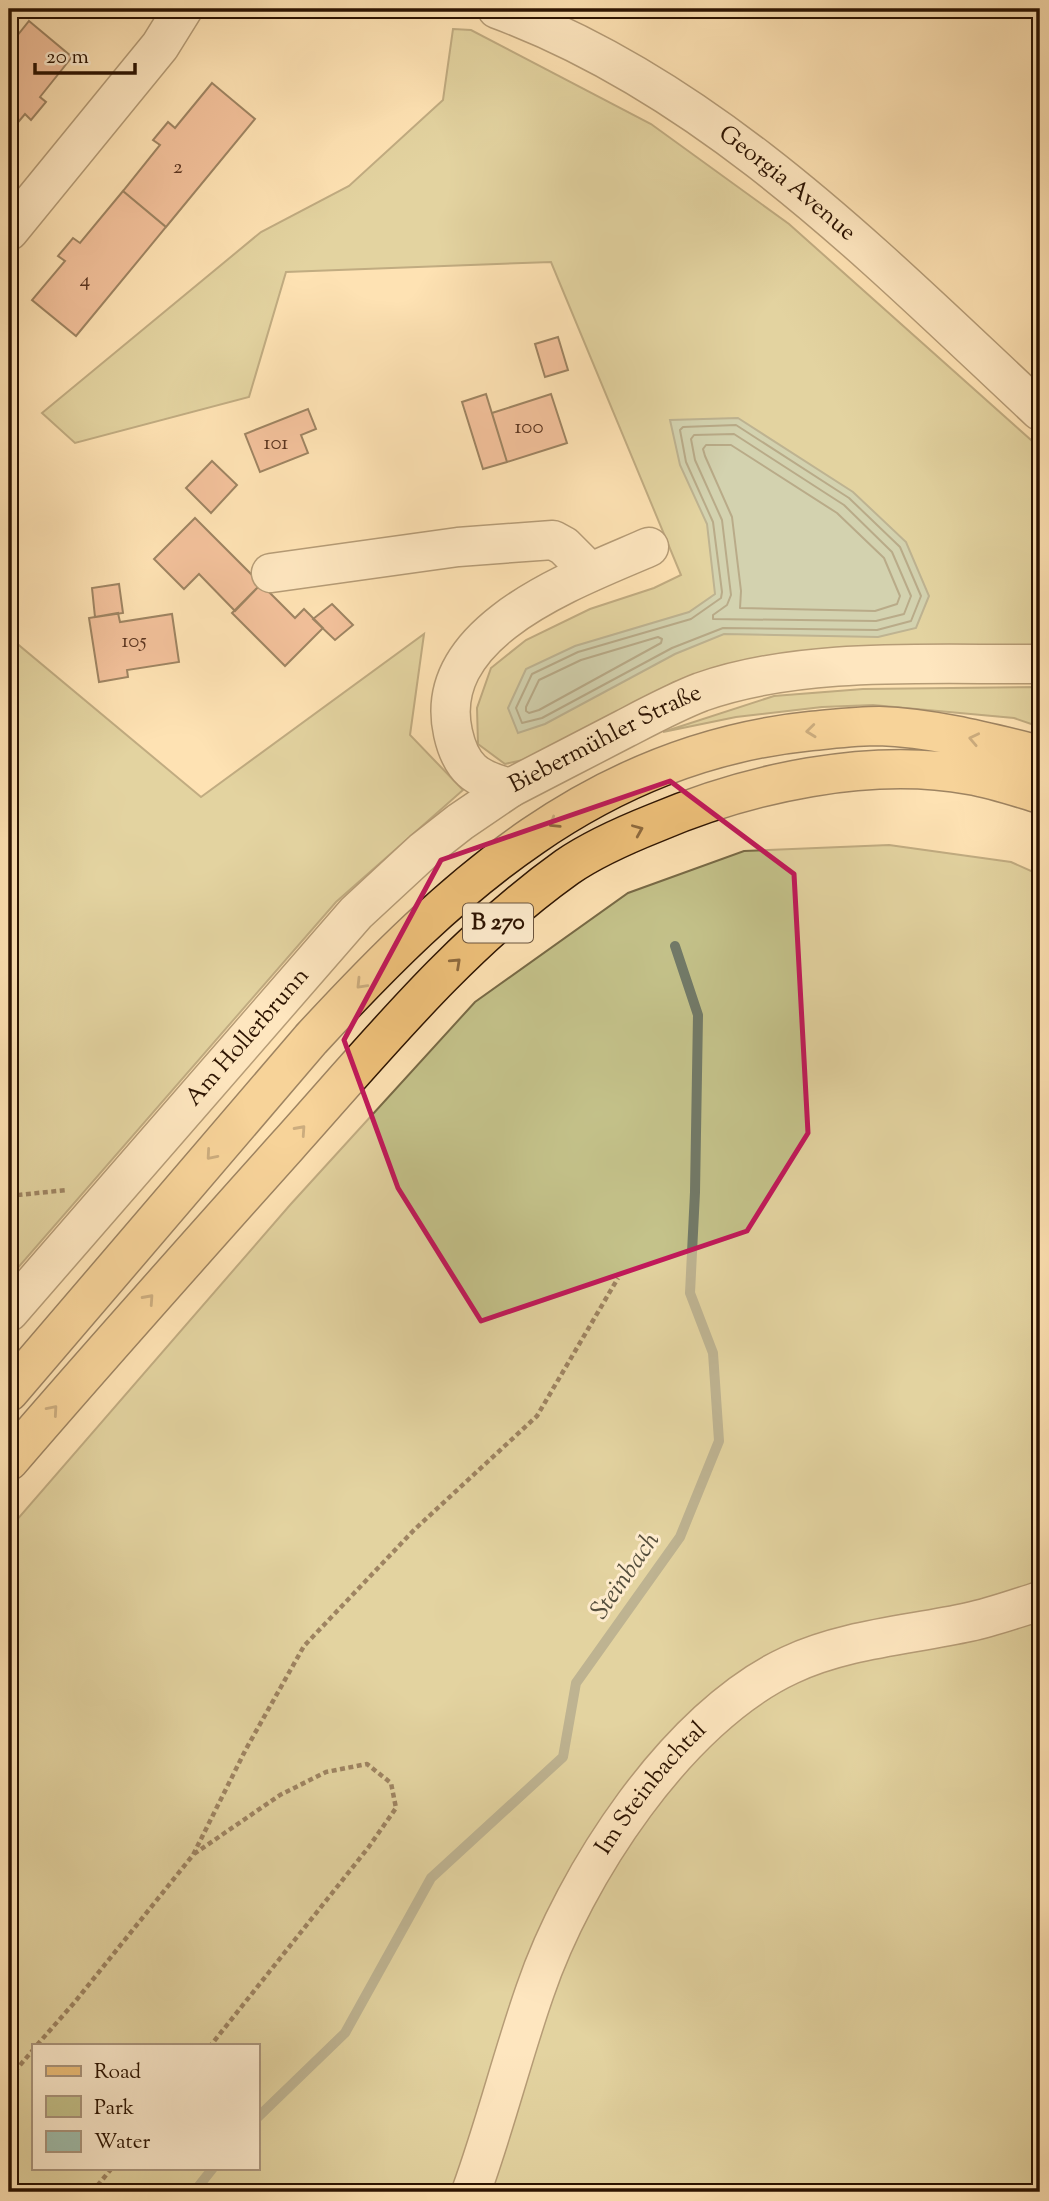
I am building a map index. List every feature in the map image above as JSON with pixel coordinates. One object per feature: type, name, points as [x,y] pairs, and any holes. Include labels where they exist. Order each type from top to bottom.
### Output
[{"type":"main road","name":"B 270","points":[[9,1392],[302,1049],[361,984],[450,899],[497,861],[546,827],[637,776],[683,757],[730,743],[773,736],[879,726],[942,733],[1040,755]]},
{"type":"main road","name":"B 270","points":[[9,1461],[378,1042],[441,977],[506,916],[569,866],[625,835],[679,813],[748,790],[819,777],[867,771],[915,770],[969,775],[1040,794]]},
{"type":"street","points":[[9,232],[160,46],[183,9]]},
{"type":"street","name":"Georgia Avenue","points":[[497,9],[563,37],[621,68],[692,112],[781,175],[871,254],[1040,411]]},
{"type":"street","points":[[271,572],[458,547],[553,540],[564,546],[590,572]]},
{"type":"street","name":"Biebermühler Straße","points":[[649,547],[590,572],[512,614],[476,646],[460,670],[451,695],[450,722],[456,748],[467,767],[485,781],[510,788],[664,709],[701,692],[743,680],[801,671],[868,666],[1040,664]]},
{"type":"street","name":"Am Hollerbrunn","points":[[9,1312],[356,914],[423,851],[510,788]]},
{"type":"street","name":"Im Steinbachtal","points":[[471,2192],[535,1989],[578,1891],[631,1808],[688,1741],[739,1696],[788,1666],[821,1652],[972,1622],[1040,1601]]},
{"type":"path","points":[[38,2044],[193,1855],[246,1749],[304,1646],[414,1530],[537,1416],[618,1278]]},
{"type":"path","points":[[193,1855],[280,1795],[326,1772],[367,1764],[391,1783],[396,1808],[368,1848],[212,2044]]},
{"type":"path","points":[[9,2078],[32,2051]]},
{"type":"path","points":[[92,2192],[110,2170]]},
{"type":"highlighted area","points":[[670,781],[794,874],[808,1133],[747,1231],[481,1321],[398,1188],[344,1040],[441,860]]},
{"type":"green space","points":[[453,29],[471,30],[651,124],[789,224],[1040,448],[1040,650],[741,667],[674,682],[550,754],[505,764],[478,744],[477,708],[491,668],[526,640],[590,609],[654,588],[681,575],[551,262],[286,272],[249,397],[75,443],[42,413],[261,232],[349,186],[443,100]]},
{"type":"green space","points":[[424,634],[410,735],[463,790],[336,902],[9,1278],[9,637],[201,797]]},
{"type":"green space","points":[[1040,687],[1040,727],[1014,718],[873,705],[822,707],[736,717],[663,732],[774,696],[863,689]]},
{"type":"green space","points":[[889,845],[1011,862],[1040,875],[1040,2192],[9,2192],[9,1529],[290,1205],[475,1002],[628,893],[744,851]]},
{"type":"water","points":[[738,418],[853,492],[906,542],[929,596],[916,628],[878,637],[724,634],[675,654],[545,724],[518,733],[508,708],[526,669],[575,646],[689,612],[715,594],[707,524],[680,465],[670,420]]},
{"type":"building","points":[[29,21],[72,57],[40,97],[46,102],[31,120],[25,114],[9,133],[9,46]]},
{"type":"building","points":[[212,83],[255,119],[166,227],[123,191],[160,145],[153,140],[168,122],[175,128]]},
{"type":"building","points":[[123,191],[166,227],[76,336],[32,300],[65,261],[58,256],[73,238],[80,243]]},
{"type":"building","points":[[558,337],[568,370],[545,377],[535,344]]},
{"type":"building","points":[[486,394],[507,462],[483,469],[462,402]]},
{"type":"building","points":[[551,394],[567,443],[507,462],[492,413]]},
{"type":"building","points":[[308,409],[316,429],[301,435],[308,453],[260,472],[245,434]]},
{"type":"building","points":[[212,461],[237,485],[211,513],[186,488]]},
{"type":"building","points":[[195,518],[261,584],[235,611],[199,574],[184,589],[154,559]]},
{"type":"building","points":[[119,584],[123,613],[95,617],[92,588]]},
{"type":"building","points":[[261,584],[295,618],[304,609],[323,628],[285,666],[232,613]]},
{"type":"building","points":[[332,604],[353,625],[335,640],[313,619]]},
{"type":"building","points":[[118,613],[120,622],[172,614],[179,662],[127,670],[128,677],[99,682],[89,618]]},
{"type":"waterway","name":"Steinbach","points":[[259,2116],[345,2033],[431,1878],[563,1757],[576,1683],[680,1537],[719,1441],[713,1353],[690,1293],[698,1015],[675,946]]},
{"type":"waterway","name":"Steinbach","points":[[194,2192],[211,2170]]}]
